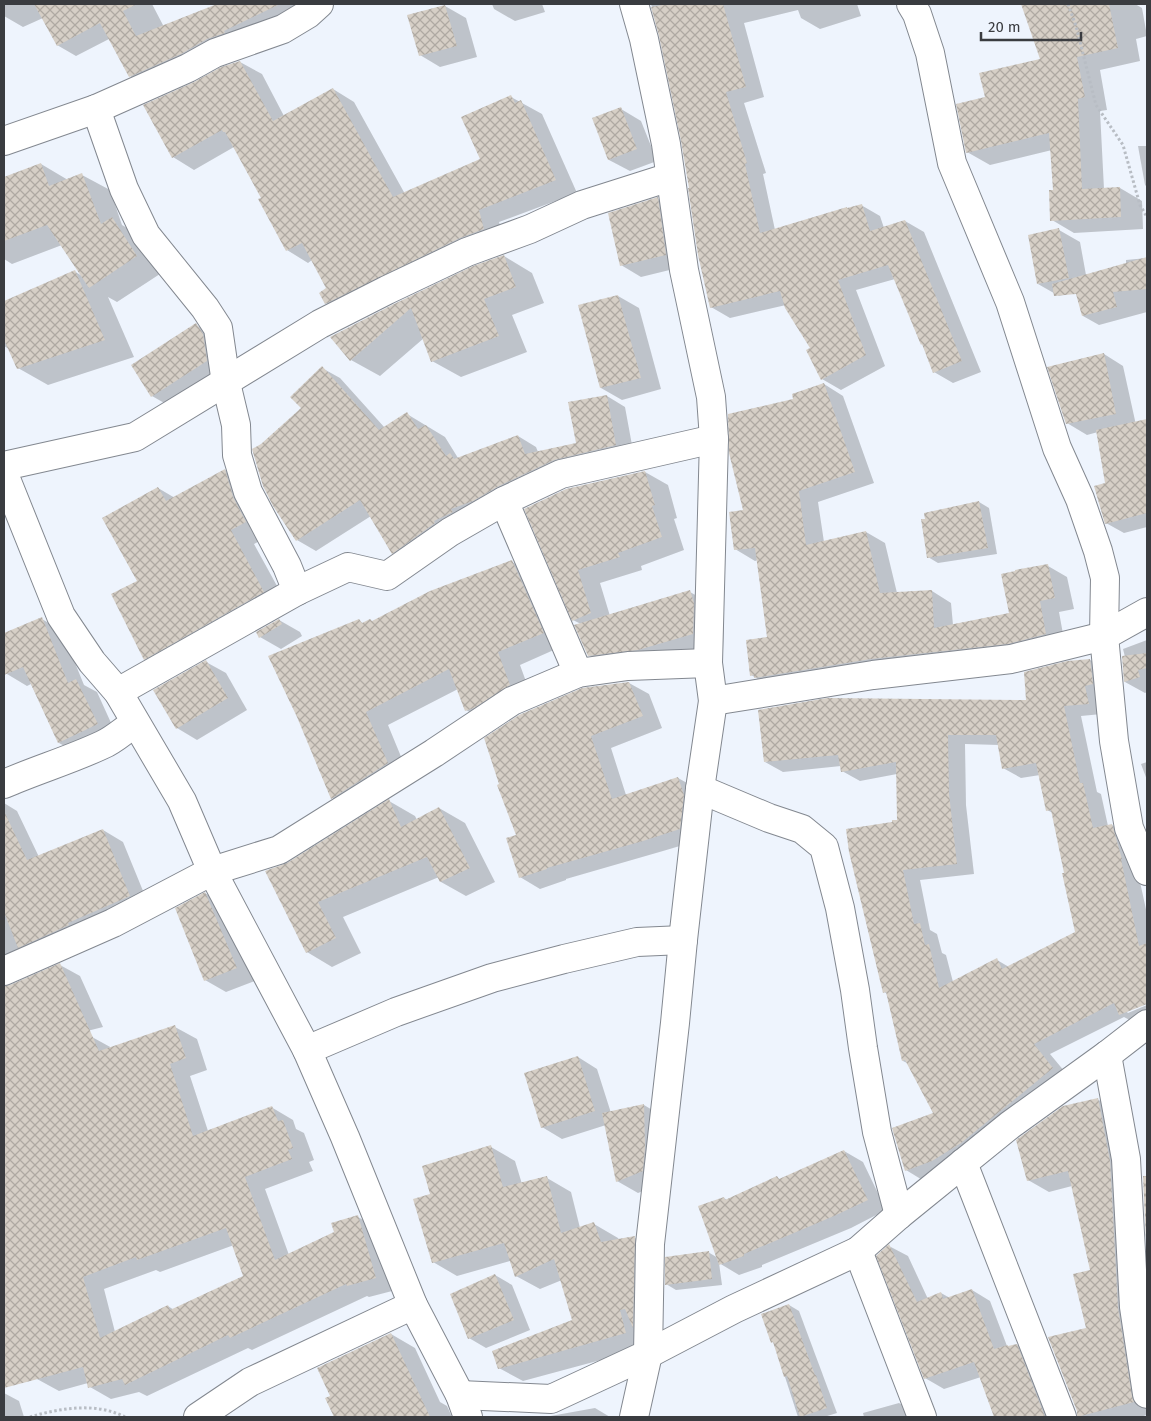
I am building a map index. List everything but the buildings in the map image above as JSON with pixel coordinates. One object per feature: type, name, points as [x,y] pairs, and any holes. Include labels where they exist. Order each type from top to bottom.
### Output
[{"type":"street","points":[[4,141],[96,109],[188,68],[215,53],[283,28],[308,14],[319,4]]},
{"type":"street","points":[[634,4],[644,39],[666,144],[684,270],[711,397],[714,439],[708,663],[713,700],[700,788],[650,1244],[648,1354],[634,1417]]},
{"type":"street","points":[[911,4],[917,14],[930,53],[952,163],[1010,302],[1057,448],[1080,499],[1098,551],[1105,578],[1104,636],[1114,741],[1129,828],[1147,870]]},
{"type":"street","points":[[96,109],[124,189],[146,235],[205,308],[218,328],[226,382],[236,425],[237,455],[248,492],[287,566],[297,591]]},
{"type":"street","points":[[4,466],[135,436],[320,324],[467,252],[530,229],[582,205],[670,177]]},
{"type":"street","points":[[118,692],[297,591],[348,567],[387,576],[450,532],[504,502],[561,474],[714,439]]},
{"type":"street","points":[[4,474],[61,616],[92,662],[118,692],[182,801],[212,871],[307,1050],[345,1137],[413,1305],[464,1406],[550,1399],[648,1354],[734,1309],[858,1251],[899,1215],[1010,1126],[1147,1024]]},
{"type":"street","points":[[504,502],[578,673]]},
{"type":"street","points":[[713,700],[873,675],[1011,659],[1104,636],[1147,612]]},
{"type":"street","points":[[4,971],[113,923],[212,871],[279,850],[434,753],[512,701],[578,673],[628,666],[708,663]]},
{"type":"street","points":[[4,784],[105,744],[135,722]]},
{"type":"street","points":[[700,788],[769,818],[802,828],[824,847],[840,908],[877,1132],[899,1215]]},
{"type":"street","points":[[307,1050],[396,1012],[492,978],[637,942],[683,940]]},
{"type":"street","points":[[1107,1055],[1126,1159],[1134,1307],[1147,1394]]},
{"type":"street","points":[[963,1163],[1062,1417]]},
{"type":"street","points":[[858,1251],[922,1417]]},
{"type":"street","points":[[198,1417],[250,1382],[413,1305]]},
{"type":"path","points":[[1068,4],[1076,26],[1096,106],[1123,145],[1140,205],[1147,217]]},
{"type":"path","points":[[30,1417],[61,1409],[78,1408],[112,1411],[124,1417]]}]
